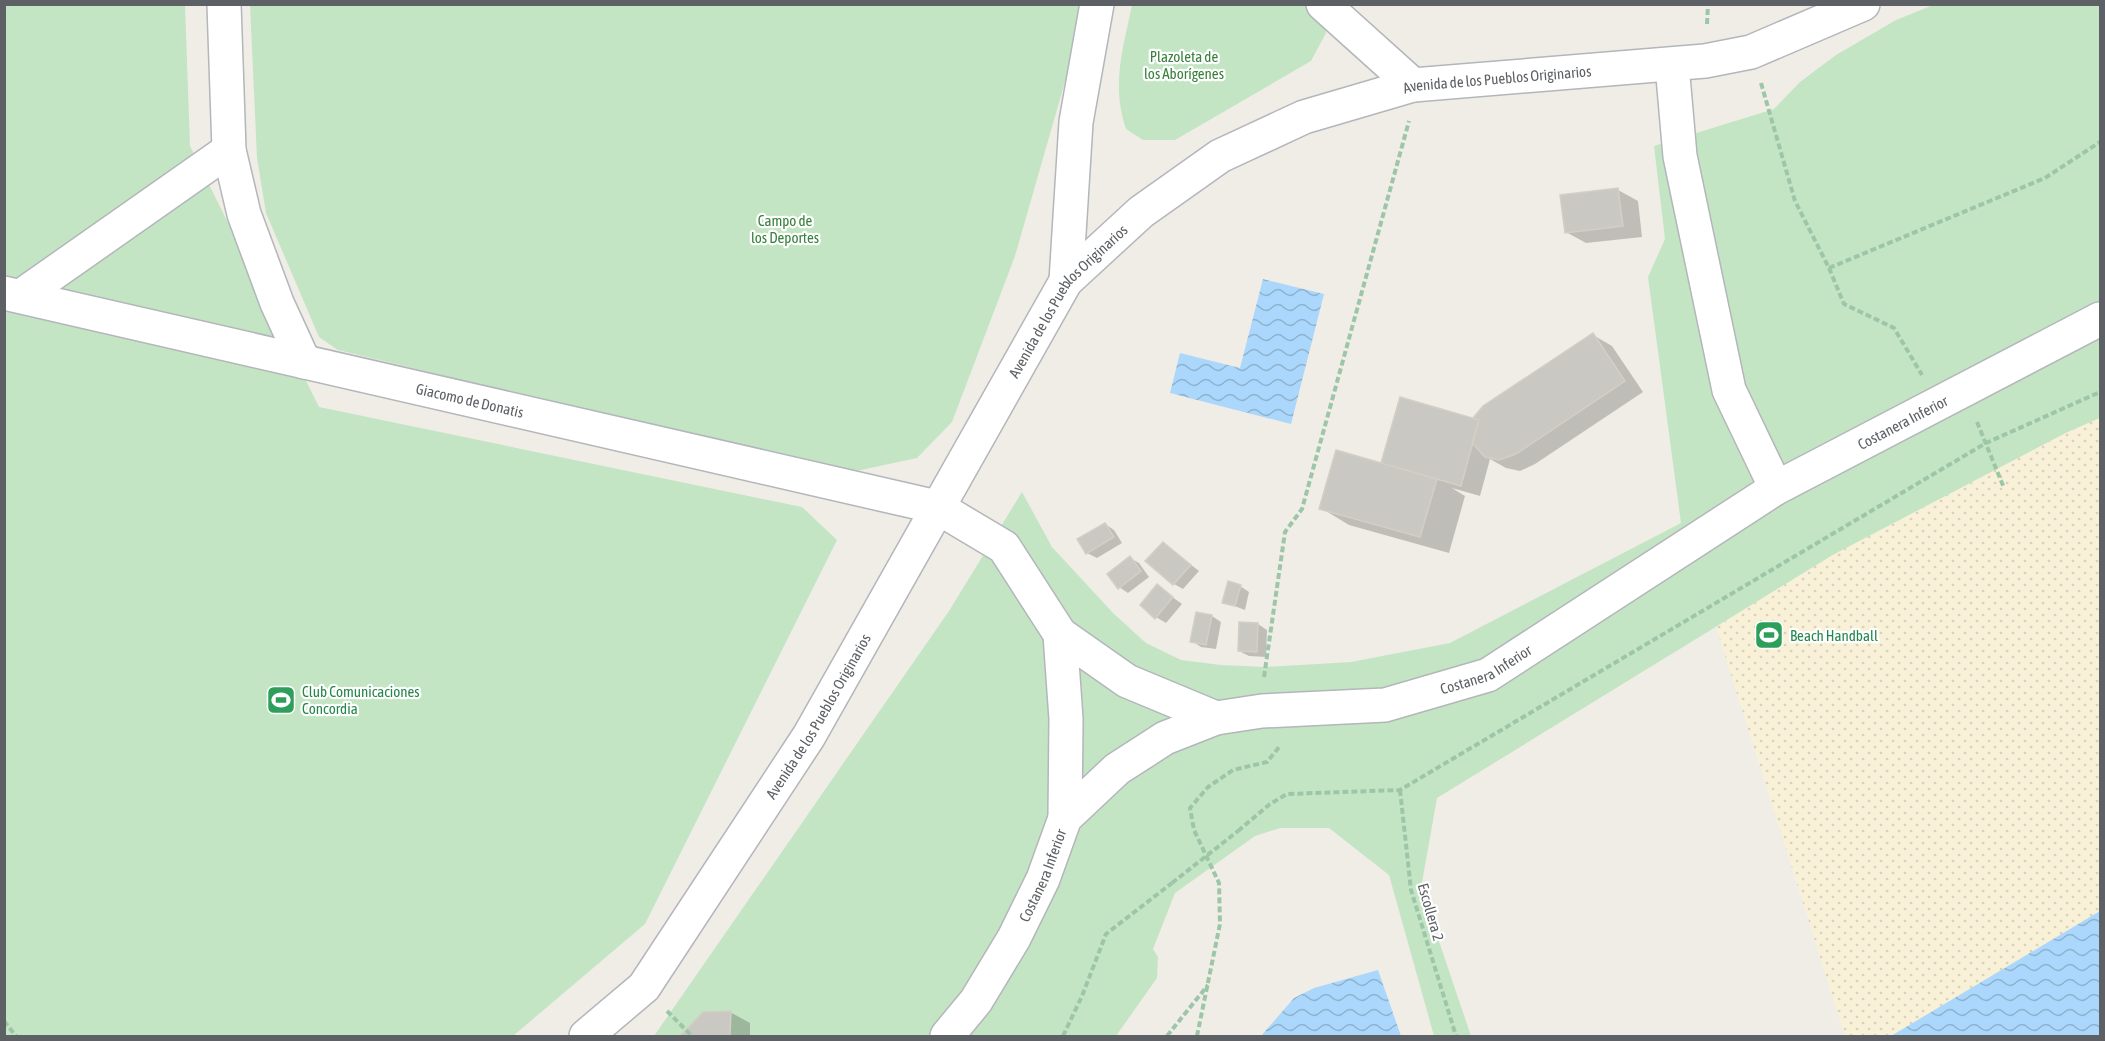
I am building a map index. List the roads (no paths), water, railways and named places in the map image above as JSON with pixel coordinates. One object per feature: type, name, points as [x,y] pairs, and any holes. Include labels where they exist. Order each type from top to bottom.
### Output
[{"type":"street","points":[[224,4],[229,150],[244,214],[277,303],[304,362]]},
{"type":"street","points":[[1066,281],[1076,122],[1098,4]]},
{"type":"street","points":[[1323,4],[1418,85]]},
{"type":"street","name":"Avenida de los Pueblos Originarios","points":[[586,1036],[644,987],[809,736],[1066,281],[1141,212],[1220,156],[1304,117],[1418,85],[1672,65],[1751,52],[1863,4]]},
{"type":"street","points":[[1672,65],[1680,156],[1729,390],[1776,488]]},
{"type":"street","points":[[13,294],[229,150]]},
{"type":"street","name":"Giacomo de Donatis","points":[[13,294],[937,507],[1004,547],[1060,634]]},
{"type":"street","name":"Costanera Inferior","points":[[947,1036],[976,1001],[1014,938],[1043,879],[1065,818],[1117,769],[1165,738],[1216,718],[1262,711],[1385,705],[1488,675],[1776,488],[2100,319]]},
{"type":"street","points":[[1060,634],[1127,681],[1216,718]]},
{"type":"street","points":[[1060,634],[1066,719],[1065,818]]},
{"type":"water","points":[[1263,279],[1324,294],[1291,424],[1170,393],[1180,353],[1240,368]]},
{"type":"water","points":[[2100,911],[2100,1036],[1891,1036]]},
{"type":"water","points":[[1378,970],[1401,1036],[1261,1036],[1294,998],[1314,988]]},
{"type":"place","name":"Beach Handball","points":[[1769,635]]},
{"type":"place","name":"Club Comunicaciones Concordia","points":[[281,700]]},
{"type":"park label","name":"Plazoleta de los Aborígenes","points":[[1184,64]]},
{"type":"park label","name":"Campo de los Deportes","points":[[785,228]]}]
